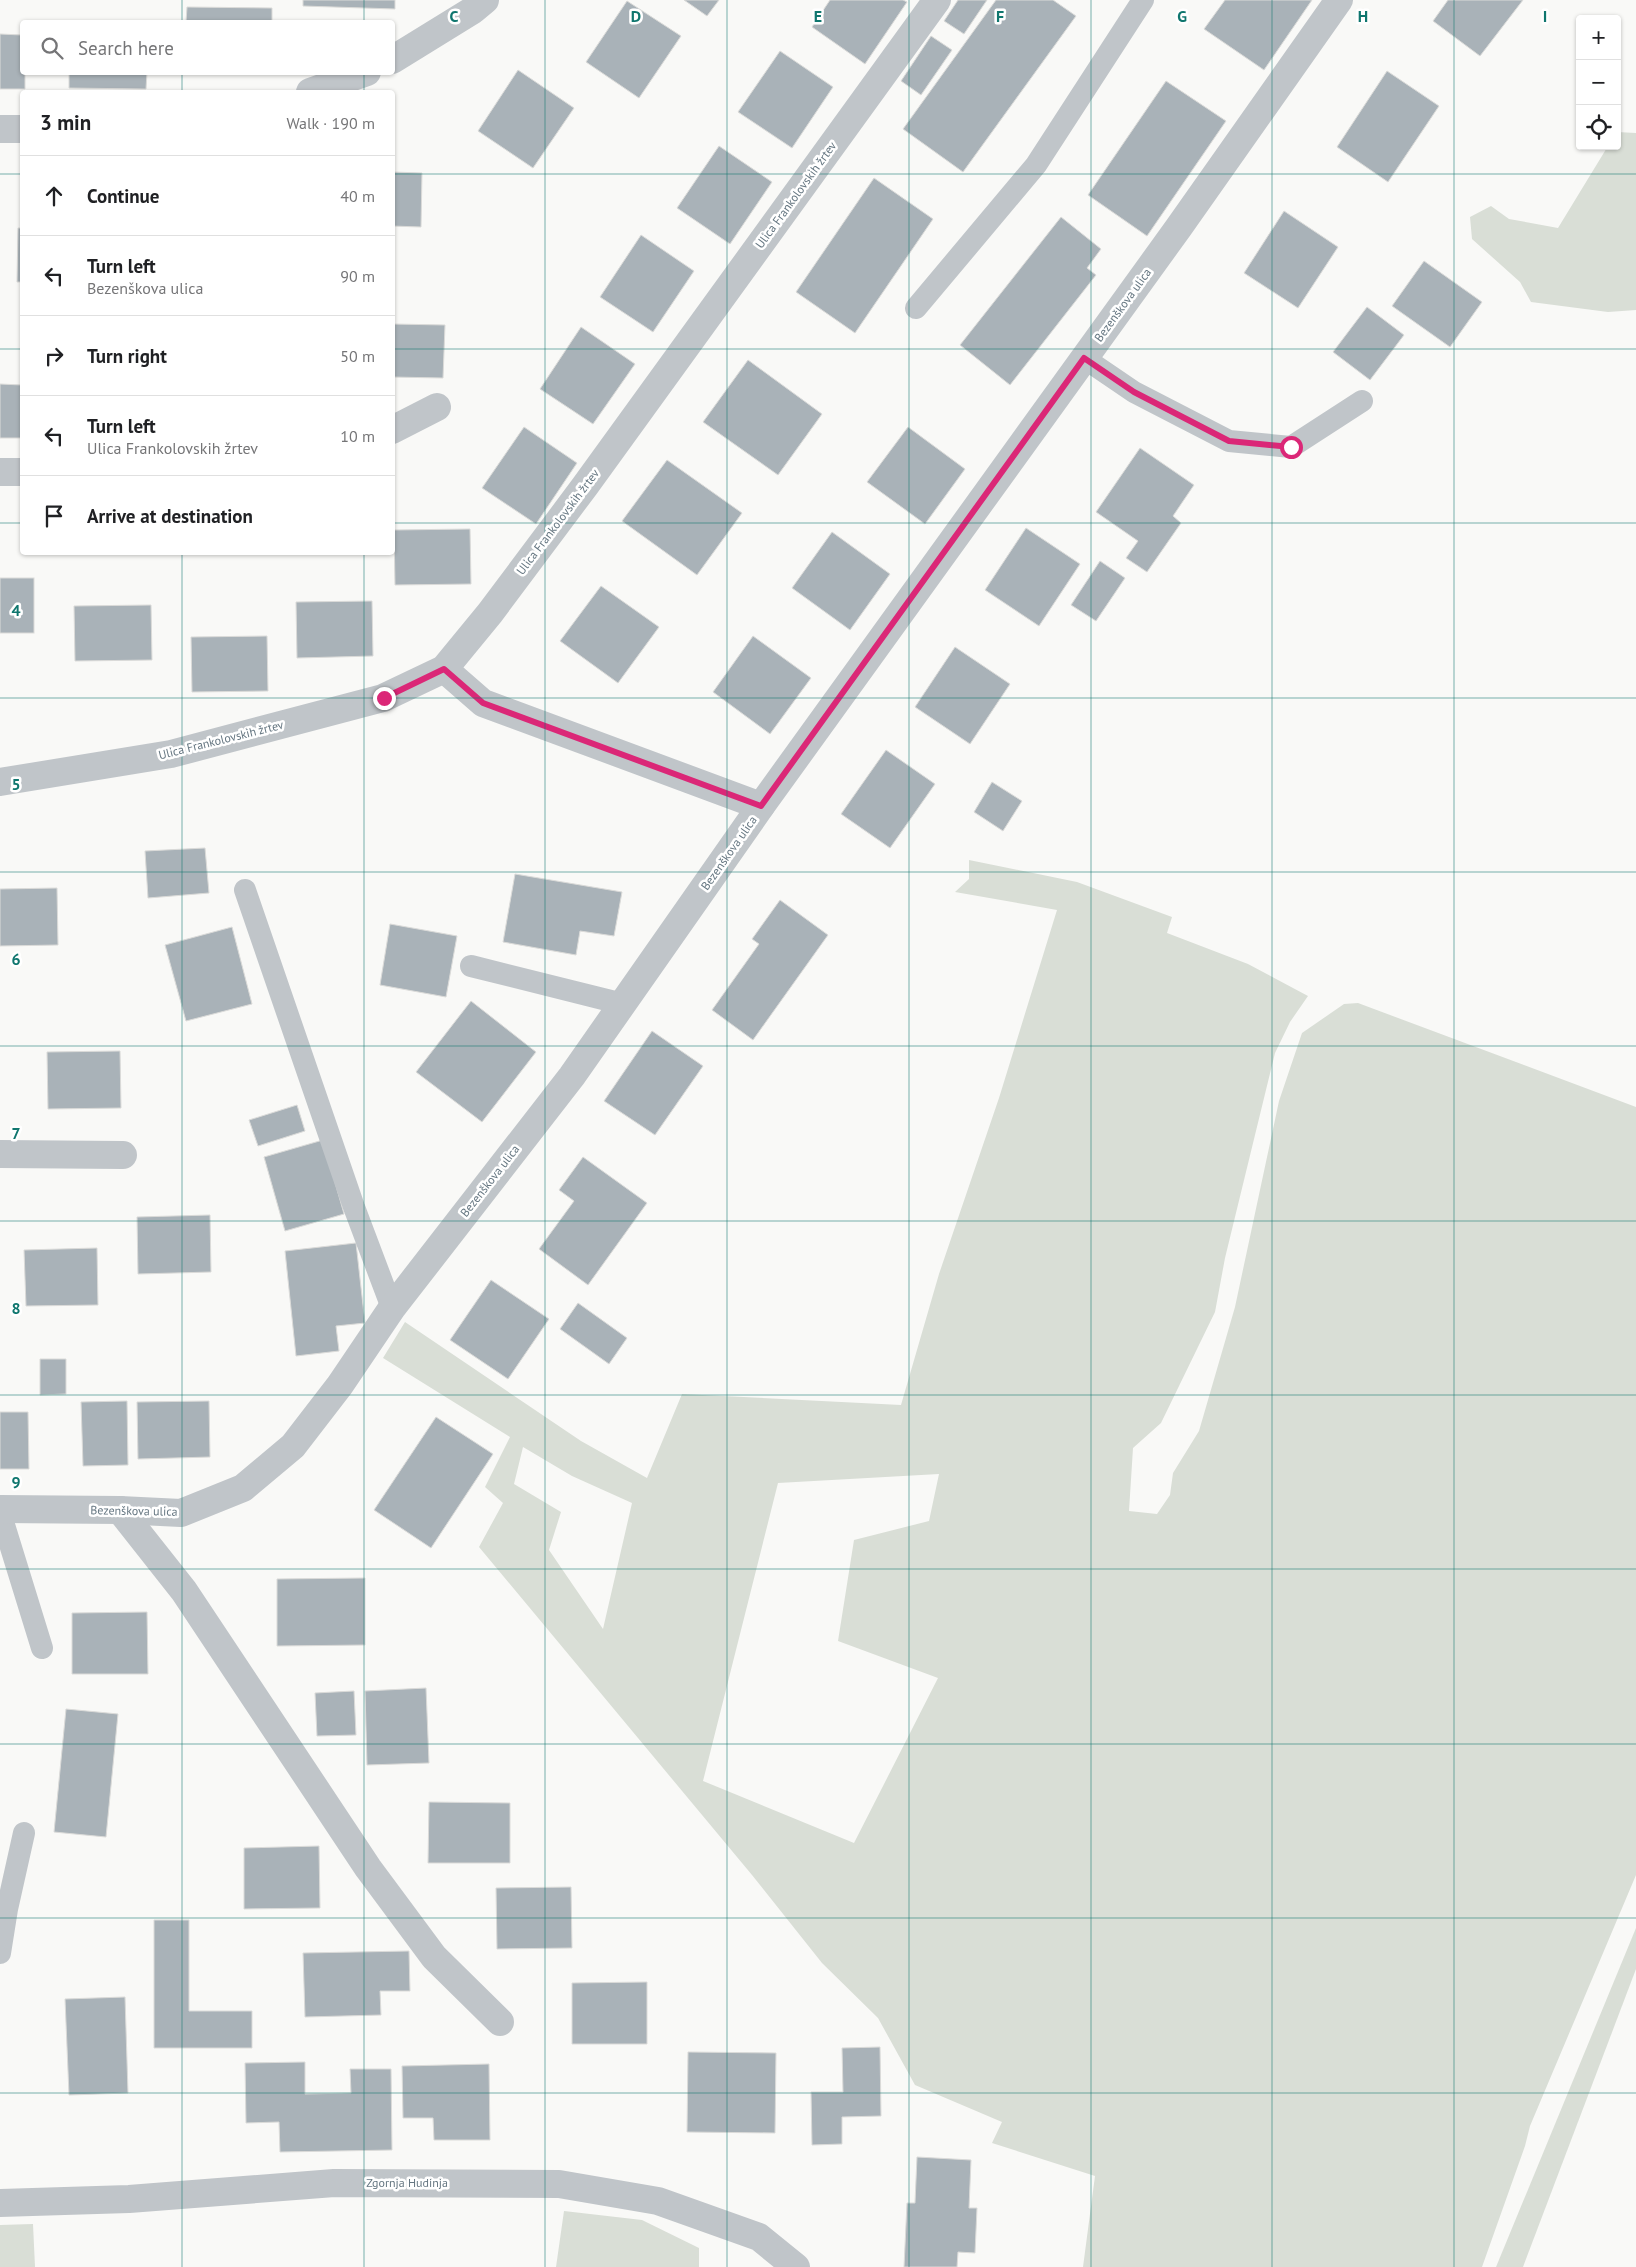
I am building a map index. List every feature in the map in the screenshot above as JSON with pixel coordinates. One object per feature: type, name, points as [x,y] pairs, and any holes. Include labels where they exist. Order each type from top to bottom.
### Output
[{"type":"street","points":[[395,58],[473,10],[485,0]]},
{"type":"street","name":"Ulica Frankolovskih žrtev","points":[[0,782],[171,754],[384,698],[444,669],[490,613],[585,486],[937,0]]},
{"type":"street","name":"Bezenškova ulica","points":[[0,1511],[120,1510],[181,1513],[243,1488],[293,1446],[340,1385],[392,1308],[572,1076],[761,806],[1339,0]]},
{"type":"street","points":[[316,90],[358,75]]},
{"type":"street","points":[[0,129],[20,129]]},
{"type":"street","points":[[395,428],[437,406]]},
{"type":"street","points":[[0,472],[20,472]]},
{"type":"street","points":[[444,669],[483,703],[761,806]]},
{"type":"street","points":[[0,1154],[122,1155]]},
{"type":"street","points":[[120,1510],[184,1591],[368,1868],[434,1957],[500,2022]]},
{"type":"street","name":"Zgornja Hudinja","points":[[0,2203],[128,2199],[334,2183],[559,2184],[658,2201],[759,2237],[796,2267]]},
{"type":"lane","points":[[916,308],[1036,165],[1143,0]]},
{"type":"lane","points":[[1084,358],[1134,392],[1229,441],[1291,447],[1362,401]]},
{"type":"lane","points":[[245,890],[354,1206],[392,1308]]},
{"type":"lane","points":[[471,966],[623,1004]]},
{"type":"lane","points":[[0,1511],[42,1648]]},
{"type":"lane","points":[[0,1953],[7,1909],[24,1833]]},
{"type":"shaded area","points":[[1621,132],[1636,133],[1636,310],[1608,312],[1531,302],[1520,282],[1472,239],[1470,217],[1491,206],[1509,219],[1558,228],[1606,150],[1621,150]]},
{"type":"shaded area","points":[[969,860],[1077,882],[1172,917],[1167,933],[1248,964],[1308,996],[1290,1022],[1275,1053],[1225,1258],[1215,1312],[1161,1423],[1133,1448],[1129,1511],[1157,1514],[1170,1495],[1173,1473],[1199,1431],[1235,1307],[1279,1101],[1302,1033],[1344,1004],[1358,1003],[1636,1107],[1636,1875],[1530,2126],[1525,2146],[1482,2267],[1083,2267],[1095,2176],[992,2143],[1002,2122],[915,2085],[878,2018],[822,1963],[752,1875],[479,1547],[503,1503],[485,1487],[510,1437],[383,1358],[405,1322],[581,1441],[647,1478],[682,1394],[901,1405],[939,1274],[999,1098],[1057,910],[955,892],[969,879]],"holes":[[[523,1447],[572,1476],[632,1503],[603,1629],[549,1550],[561,1512],[514,1484]],[[939,1474],[929,1521],[854,1540],[838,1641],[938,1678],[854,1843],[703,1781],[778,1483]]]},
{"type":"shaded area","points":[[1636,1928],[1636,1969],[1523,2267],[1496,2267]]},
{"type":"shaded area","points":[[564,2211],[642,2220],[699,2248],[699,2267],[556,2267]]},
{"type":"shaded area","points":[[33,2224],[35,2267],[0,2267],[0,2225]]},
{"type":"building","points":[[303,0],[395,0],[395,9],[303,6]]},
{"type":"building","points":[[684,0],[719,0],[707,16]]},
{"type":"building","points":[[830,0],[903,0],[907,2],[865,64],[812,27]]},
{"type":"building","points":[[958,0],[987,0],[964,34],[944,21]]},
{"type":"building","points":[[996,0],[1053,0],[1076,16],[963,172],[903,129]]},
{"type":"building","points":[[1225,0],[1312,0],[1264,70],[1204,29]]},
{"type":"building","points":[[1448,0],[1523,0],[1480,56],[1433,21]]},
{"type":"building","points":[[627,1],[681,36],[639,98],[586,62]]},
{"type":"building","points":[[187,7],[272,8],[272,20],[186,20]]},
{"type":"building","points":[[0,34],[20,35],[20,75],[25,75],[25,89],[0,89]]},
{"type":"building","points":[[931,36],[952,50],[921,95],[901,81]]},
{"type":"building","points":[[780,51],[833,87],[792,148],[738,112]]},
{"type":"building","points":[[518,70],[574,108],[533,168],[478,131]]},
{"type":"building","points":[[1387,71],[1439,106],[1388,182],[1337,147]]},
{"type":"building","points":[[69,75],[147,75],[146,89],[69,88]]},
{"type":"building","points":[[1166,81],[1226,121],[1147,236],[1088,195]]},
{"type":"building","points":[[719,146],[772,182],[730,244],[677,208]]},
{"type":"building","points":[[395,172],[422,173],[421,227],[395,226]]},
{"type":"building","points":[[874,178],[933,219],[855,333],[796,292]]},
{"type":"building","points":[[1284,211],[1338,247],[1298,308],[1244,273]]},
{"type":"building","points":[[1061,217],[1101,249],[1087,268],[1096,275],[1010,385],[960,345]]},
{"type":"building","points":[[18,228],[20,228],[20,282],[17,282]]},
{"type":"building","points":[[641,235],[694,271],[653,332],[600,297]]},
{"type":"building","points":[[1424,261],[1482,302],[1450,347],[1392,306]]},
{"type":"building","points":[[1367,307],[1404,335],[1370,380],[1333,352]]},
{"type":"building","points":[[395,324],[445,325],[443,378],[395,377]]},
{"type":"building","points":[[581,327],[635,364],[593,424],[540,389]]},
{"type":"building","points":[[748,360],[822,414],[778,475],[703,422]]},
{"type":"building","points":[[0,384],[20,385],[20,438],[0,438]]},
{"type":"building","points":[[524,427],[577,463],[536,524],[482,488]]},
{"type":"building","points":[[908,427],[965,469],[925,524],[867,482]]},
{"type":"building","points":[[1140,448],[1194,485],[1173,516],[1181,523],[1147,572],[1126,558],[1138,541],[1096,512]]},
{"type":"building","points":[[667,460],[742,513],[697,575],[622,521]]},
{"type":"building","points":[[1026,528],[1080,564],[1039,626],[985,590]]},
{"type":"building","points":[[470,529],[471,584],[395,585],[395,530]]},
{"type":"building","points":[[832,532],[890,574],[850,630],[792,588]]},
{"type":"building","points":[[1100,561],[1125,578],[1096,621],[1071,605]]},
{"type":"building","points":[[0,578],[34,578],[34,633],[0,633]]},
{"type":"building","points":[[601,586],[659,627],[618,683],[560,641]]},
{"type":"building","points":[[372,601],[373,656],[297,658],[296,602]]},
{"type":"building","points":[[151,605],[152,660],[75,661],[74,606]]},
{"type":"building","points":[[267,636],[268,691],[192,692],[191,637]]},
{"type":"building","points":[[753,636],[811,678],[770,734],[713,692]]},
{"type":"building","points":[[955,647],[1010,684],[970,744],[915,707]]},
{"type":"building","points":[[886,750],[935,784],[890,848],[841,814]]},
{"type":"building","points":[[992,782],[1022,801],[1003,831],[974,812]]},
{"type":"building","points":[[205,848],[209,893],[148,898],[145,851]]},
{"type":"building","points":[[515,874],[622,892],[614,936],[580,931],[576,955],[503,942]]},
{"type":"building","points":[[57,888],[58,945],[0,946],[0,889]]},
{"type":"building","points":[[780,900],[828,935],[753,1040],[712,1010],[759,944],[752,939]]},
{"type":"building","points":[[390,924],[457,936],[446,997],[380,985]]},
{"type":"building","points":[[232,927],[252,1004],[186,1021],[165,945]]},
{"type":"building","points":[[471,1001],[536,1052],[482,1122],[416,1072]]},
{"type":"building","points":[[652,1031],[703,1066],[655,1135],[604,1101]]},
{"type":"building","points":[[120,1051],[121,1108],[48,1109],[47,1052]]},
{"type":"building","points":[[297,1105],[305,1131],[258,1146],[249,1120]]},
{"type":"building","points":[[323,1140],[344,1214],[285,1231],[264,1157]]},
{"type":"building","points":[[583,1157],[647,1203],[588,1285],[539,1249],[574,1201],[559,1190]]},
{"type":"building","points":[[210,1215],[211,1272],[138,1274],[137,1217]]},
{"type":"building","points":[[356,1243],[365,1323],[336,1326],[339,1351],[296,1356],[285,1251]]},
{"type":"building","points":[[97,1248],[98,1305],[26,1306],[24,1250]]},
{"type":"building","points":[[491,1280],[549,1319],[508,1379],[450,1340]]},
{"type":"building","points":[[578,1303],[627,1338],[609,1364],[560,1329]]},
{"type":"building","points":[[40,1359],[66,1359],[66,1394],[40,1395]]},
{"type":"building","points":[[127,1401],[128,1465],[83,1466],[81,1402]]},
{"type":"building","points":[[209,1401],[210,1457],[138,1459],[137,1402]]},
{"type":"building","points":[[0,1412],[28,1412],[29,1469],[0,1469]]},
{"type":"building","points":[[436,1417],[493,1454],[431,1548],[374,1510]]},
{"type":"building","points":[[365,1578],[365,1645],[277,1646],[277,1579]]},
{"type":"building","points":[[147,1612],[148,1674],[72,1674],[72,1613]]},
{"type":"building","points":[[426,1688],[429,1763],[367,1765],[365,1691]]},
{"type":"building","points":[[354,1691],[356,1735],[317,1736],[315,1693]]},
{"type":"building","points":[[66,1709],[118,1714],[106,1837],[54,1832]]},
{"type":"building","points":[[429,1802],[510,1803],[510,1863],[428,1863]]},
{"type":"building","points":[[319,1846],[320,1908],[244,1909],[244,1848]]},
{"type":"building","points":[[571,1887],[572,1948],[497,1949],[496,1888]]},
{"type":"building","points":[[154,1920],[189,1920],[189,2011],[252,2011],[252,2048],[154,2048]]},
{"type":"building","points":[[409,1951],[410,1991],[380,1991],[381,2015],[305,2017],[303,1953]]},
{"type":"building","points":[[647,1982],[647,2044],[572,2044],[572,1983]]},
{"type":"building","points":[[125,1997],[128,2093],[69,2095],[65,1999]]},
{"type":"building","points":[[880,2047],[881,2116],[842,2117],[842,2144],[812,2145],[811,2092],[843,2092],[842,2048]]},
{"type":"building","points":[[688,2052],[776,2053],[775,2133],[687,2132]]},
{"type":"building","points":[[305,2062],[305,2094],[351,2093],[350,2069],[391,2069],[392,2150],[280,2152],[279,2122],[246,2123],[245,2063]]},
{"type":"building","points":[[489,2064],[490,2140],[434,2140],[433,2118],[403,2118],[402,2066]]},
{"type":"building","points":[[917,2157],[971,2160],[969,2208],[977,2208],[975,2253],[958,2252],[957,2267],[904,2267],[907,2203],[915,2203]]},
{"type":"route","points":[[384,698],[444,669],[483,703],[761,806],[1084,358],[1134,392],[1229,441],[1291,447]]}]
